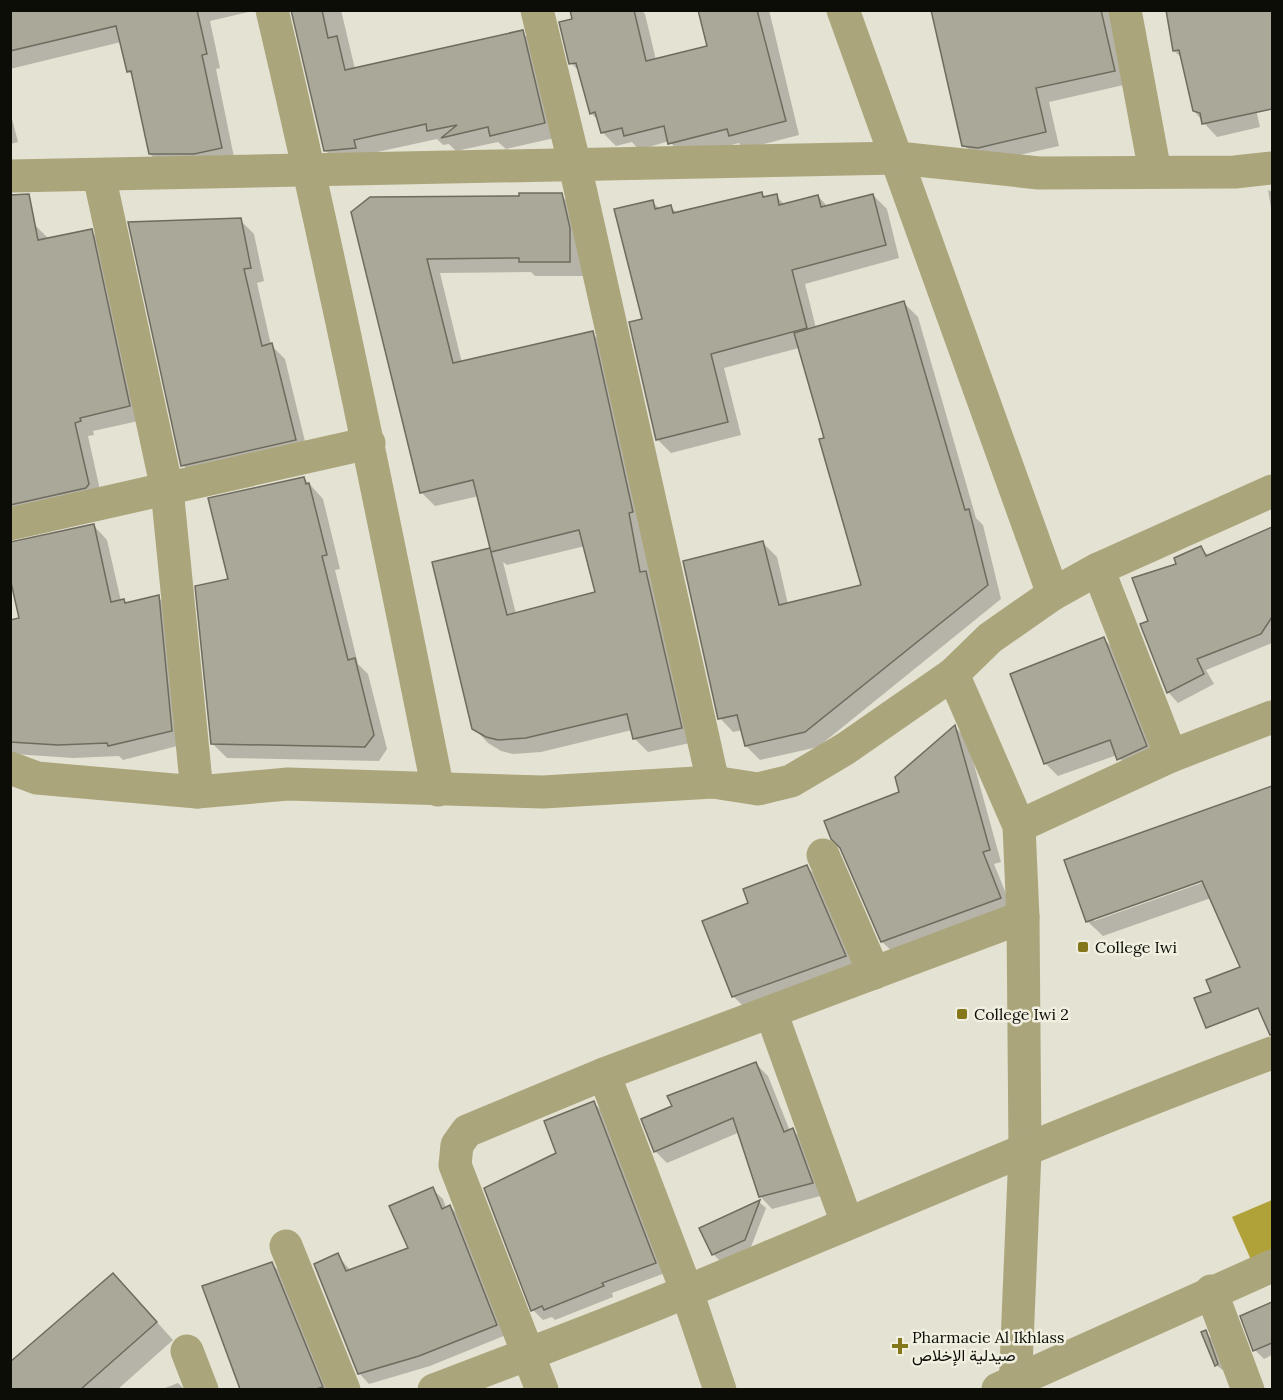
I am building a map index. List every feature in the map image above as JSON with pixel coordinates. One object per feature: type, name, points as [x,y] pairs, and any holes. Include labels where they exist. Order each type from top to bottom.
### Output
[{"type":"street","points":[[272,10],[310,169],[369,443],[438,790]]},
{"type":"street","points":[[537,10],[575,166],[713,782]]},
{"type":"street","points":[[843,10],[1053,594]]},
{"type":"street","points":[[1125,10],[1155,172]]},
{"type":"street","points":[[10,176],[898,158],[1039,173],[1235,172],[1272,168]]},
{"type":"street","points":[[99,175],[167,489],[197,792]]},
{"type":"street","points":[[10,524],[369,443]]},
{"type":"street","points":[[10,768],[37,778],[197,792],[288,784],[543,792],[713,782],[758,789],[791,781],[845,749],[953,674],[990,638],[1053,594],[1098,569],[1272,491]]},
{"type":"street","points":[[1098,569],[1171,756]]},
{"type":"street","points":[[953,674],[1019,826],[1023,917],[1025,1152],[1009,1387],[1211,1292],[1272,1266]]},
{"type":"street","points":[[1019,826],[1171,756],[1272,717]]},
{"type":"street","points":[[823,855],[874,973]]},
{"type":"street","points":[[542,1389],[455,1165],[457,1145],[467,1131],[604,1074],[1023,917]]},
{"type":"street","points":[[771,1012],[847,1223]]},
{"type":"street","points":[[435,1389],[687,1292],[847,1223],[1189,1084],[1272,1053]]},
{"type":"street","points":[[604,1074],[687,1292],[720,1389]]},
{"type":"street","points":[[286,1246],[344,1389]]},
{"type":"street","points":[[1211,1292],[1248,1389]]},
{"type":"street","points":[[187,1351],[202,1389]]},
{"type":"shaded area","points":[[1272,1200],[1272,1258],[1252,1262],[1232,1217]]},
{"type":"building","points":[[10,10],[197,10],[207,54],[202,55],[222,148],[194,154],[149,154],[131,71],[127,72],[116,26],[10,51]]},
{"type":"building","points":[[291,10],[322,10],[328,38],[337,36],[345,70],[523,30],[545,123],[490,136],[488,127],[441,138],[457,125],[427,131],[426,124],[354,140],[356,148],[324,151]]},
{"type":"building","points":[[570,10],[634,10],[646,61],[707,46],[698,10],[757,10],[786,121],[729,136],[727,129],[668,144],[664,126],[624,136],[622,128],[601,133],[595,112],[590,114],[576,63],[569,64],[559,22],[572,19]]},
{"type":"building","points":[[931,10],[1101,10],[1115,71],[1036,88],[1046,132],[978,148],[962,146]]},
{"type":"building","points":[[1166,10],[1272,10],[1272,109],[1202,124],[1200,113],[1193,111],[1179,50],[1173,51]]},
{"type":"building","points":[[762,192],[763,197],[777,194],[779,205],[818,195],[821,207],[873,194],[886,245],[792,270],[807,328],[711,354],[728,422],[656,440],[629,322],[642,319],[614,209],[653,200],[655,209],[671,205],[673,213]]},
{"type":"building","points":[[519,193],[562,193],[570,228],[570,262],[519,262],[519,258],[427,259],[453,363],[593,331],[633,512],[629,513],[640,572],[646,571],[682,728],[633,739],[627,714],[526,738],[498,740],[486,737],[472,729],[432,562],[490,548],[473,480],[420,493],[351,212],[370,197],[519,196]],"holes":[[[579,530],[595,592],[507,615],[491,552]]]},
{"type":"building","points":[[29,194],[38,240],[92,229],[130,406],[80,418],[81,421],[75,423],[89,484],[86,488],[10,505],[10,195]]},
{"type":"building","points":[[241,218],[251,268],[244,269],[262,346],[272,343],[296,440],[181,466],[128,222]]},
{"type":"building","points":[[904,301],[965,510],[969,509],[988,585],[805,732],[745,746],[737,715],[718,719],[683,561],[763,541],[779,605],[861,585],[819,439],[824,438],[794,333]]},
{"type":"building","points":[[304,477],[306,484],[309,483],[327,555],[322,556],[348,660],[355,658],[374,735],[365,747],[211,744],[195,586],[228,579],[208,498]]},
{"type":"building","points":[[94,524],[111,602],[124,599],[125,603],[159,595],[172,731],[108,746],[107,743],[58,745],[10,742],[10,620],[19,618],[10,578],[10,542]]},
{"type":"building","points":[[1272,527],[1272,617],[1261,634],[1197,659],[1204,674],[1167,693],[1140,624],[1148,621],[1132,578],[1176,564],[1174,558],[1201,546],[1206,556]]},
{"type":"building","points":[[1104,637],[1147,746],[1117,760],[1110,740],[1044,764],[1010,674]]},
{"type":"building","points":[[955,725],[990,850],[983,852],[1001,898],[881,942],[840,848],[831,839],[824,821],[899,792],[895,777]]},
{"type":"building","points":[[1272,786],[1272,1035],[1258,1008],[1206,1028],[1194,998],[1211,992],[1206,980],[1240,967],[1202,881],[1086,922],[1064,860]]},
{"type":"building","points":[[807,865],[846,956],[732,997],[702,921],[748,903],[743,889]]},
{"type":"building","points":[[756,1062],[784,1132],[793,1128],[813,1183],[759,1197],[733,1118],[654,1152],[641,1119],[672,1106],[667,1096]]},
{"type":"building","points":[[594,1101],[656,1263],[602,1283],[604,1286],[544,1310],[542,1306],[531,1311],[484,1188],[556,1153],[544,1121]]},
{"type":"building","points":[[433,1187],[442,1209],[450,1205],[497,1325],[419,1356],[358,1374],[314,1264],[338,1253],[346,1271],[408,1248],[389,1206]]},
{"type":"building","points":[[760,1200],[745,1240],[712,1255],[699,1228]]},
{"type":"building","points":[[272,1262],[323,1387],[316,1389],[240,1389],[202,1286]]},
{"type":"building","points":[[113,1273],[157,1322],[81,1389],[10,1389],[10,1362]]},
{"type":"building","points":[[1272,1302],[1272,1343],[1253,1351],[1240,1316]]},
{"type":"building","points":[[1206,1330],[1218,1364],[1215,1366],[1201,1332]]},
{"type":"place","name":"College Iwi","points":[[1083,947]]},
{"type":"place","name":"College Iwi 2","points":[[962,1014]]},
{"type":"place","name":"Pharmacie Al Ikhlass صيدلية الإخلاص","points":[[900,1346]]}]
